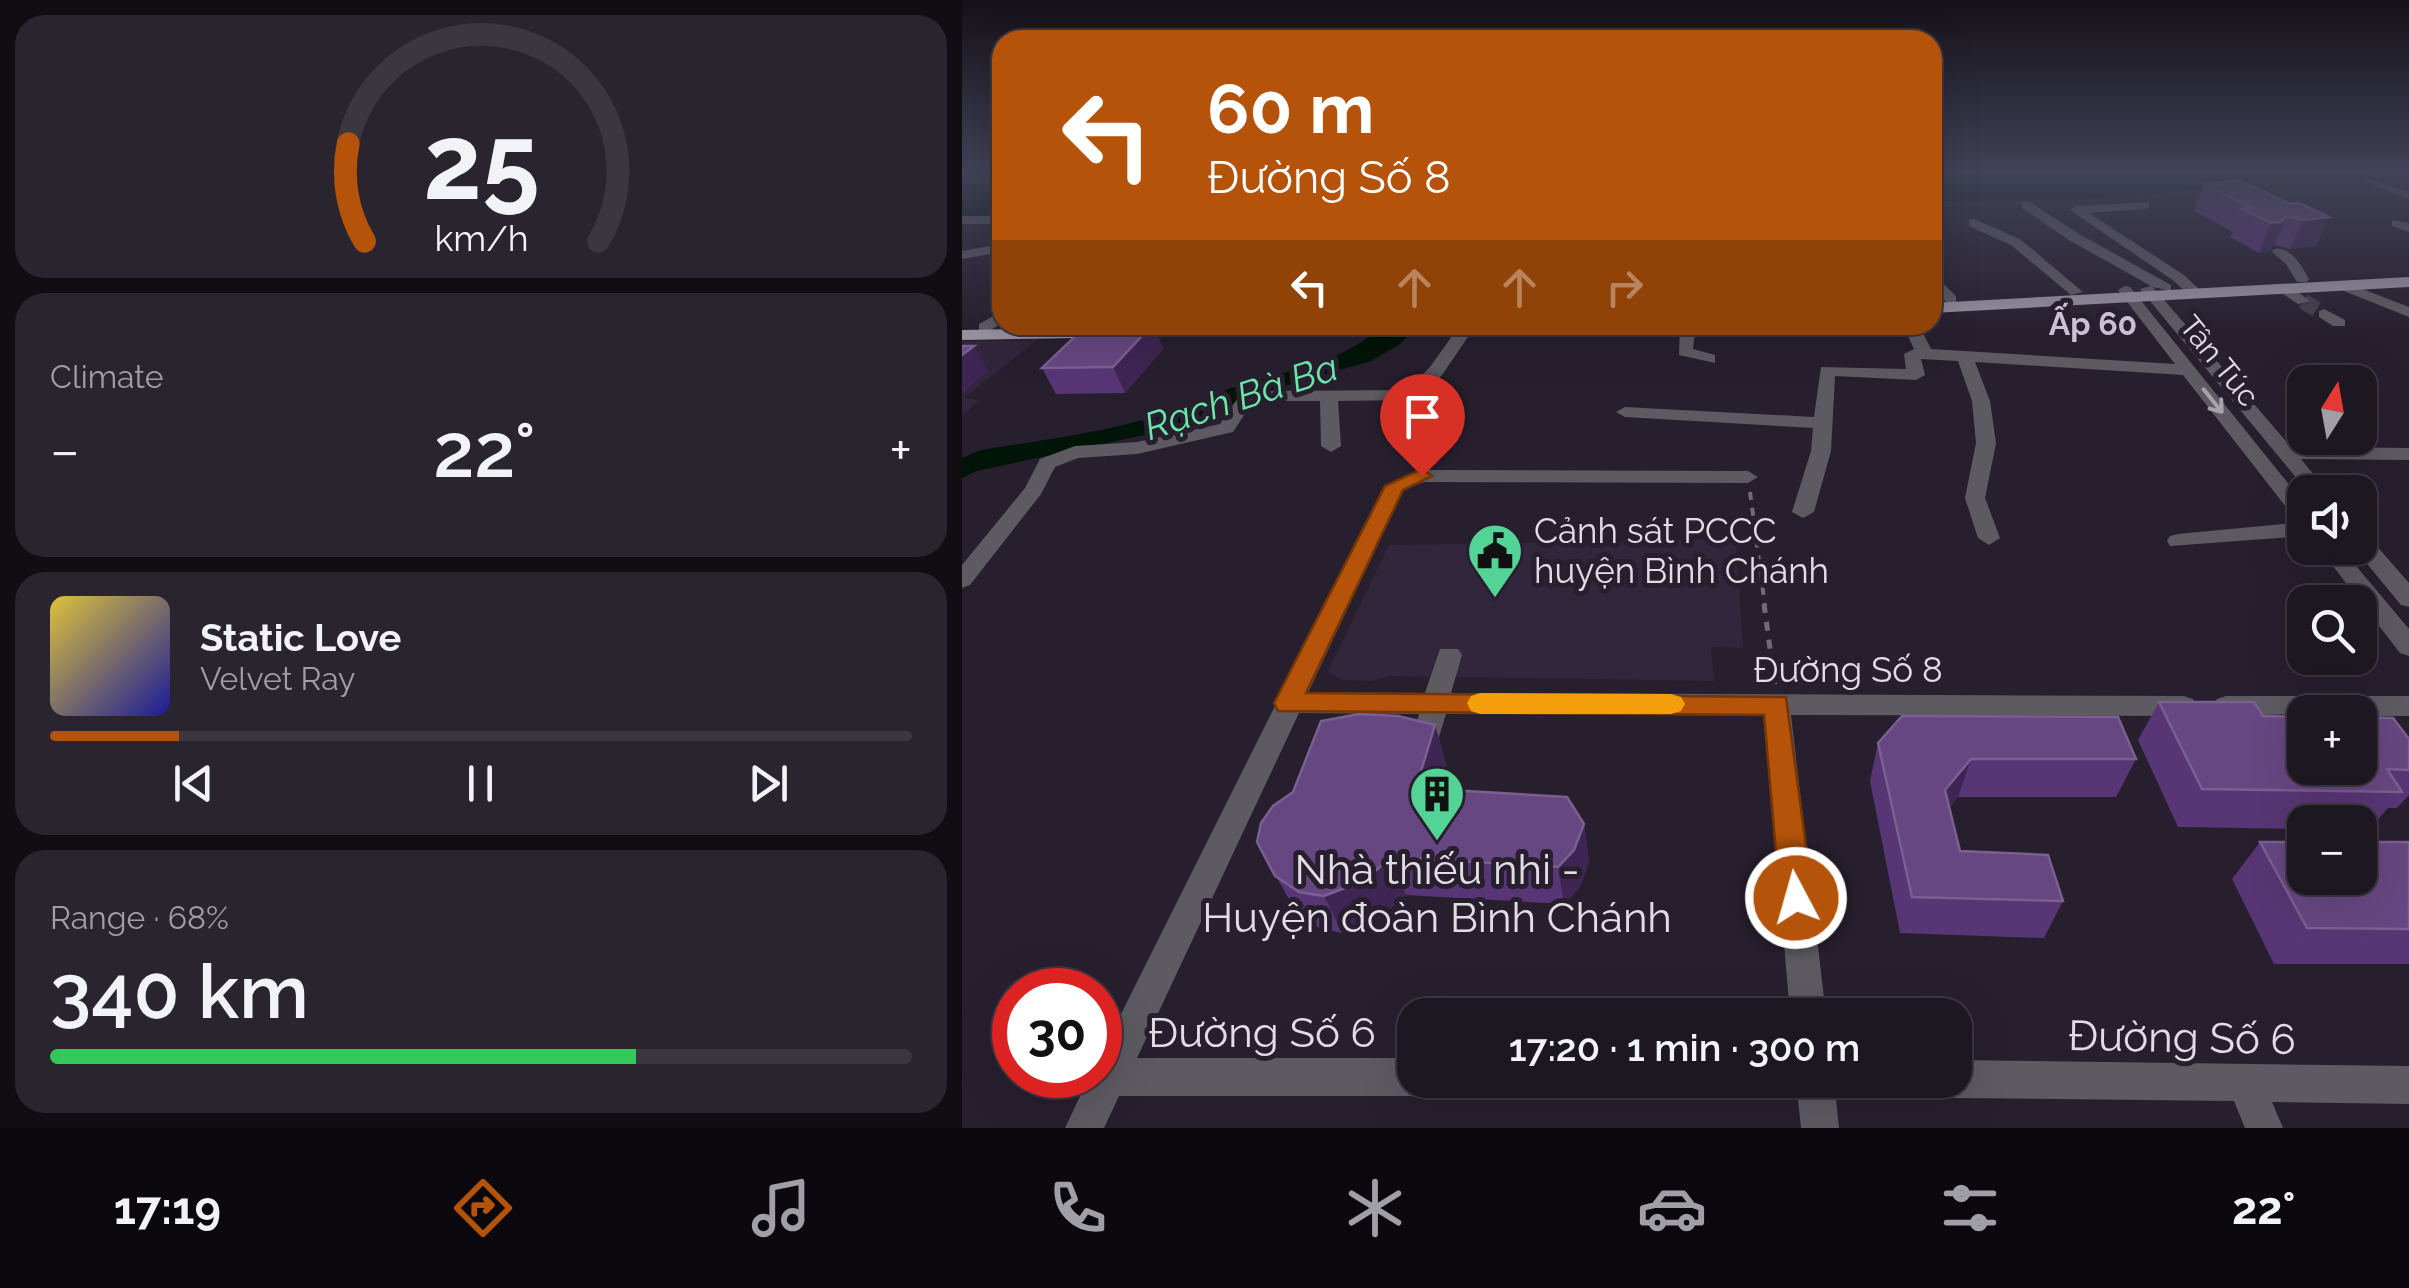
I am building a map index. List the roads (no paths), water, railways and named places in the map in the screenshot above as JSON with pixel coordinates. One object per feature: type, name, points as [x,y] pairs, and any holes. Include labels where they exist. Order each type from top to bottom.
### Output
[{"type":"main road","points":[[1942,307],[2408,274]]},
{"type":"main road","points":[[1942,299],[2076,292],[2285,290],[2311,282],[2344,286],[2408,282]]},
{"type":"main road","points":[[962,328],[992,327]]},
{"type":"main road","points":[[962,335],[992,335]]},
{"type":"street","points":[[1989,227],[2076,292]]},
{"type":"street","points":[[2057,227],[2161,292]]},
{"type":"street","points":[[2093,227],[2161,292]]},
{"type":"street","points":[[962,255],[992,250]]},
{"type":"street","points":[[2279,252],[2311,282]]},
{"type":"street","points":[[2344,286],[2408,314]]},
{"type":"street","points":[[1942,289],[1951,299]]},
{"type":"street","points":[[2285,290],[2303,301]]},
{"type":"street","name":"Tân Túc","points":[[2161,292],[2188,370],[2287,495]]},
{"type":"street","name":"Tân Túc","points":[[2161,292],[2304,475]]},
{"type":"street","points":[[2324,314],[2340,323]]},
{"type":"street","points":[[986,327],[992,323]]},
{"type":"street","points":[[962,580],[1034,490],[1047,463],[1075,452],[1136,448],[1226,428],[1244,402],[1273,396],[1412,394],[1436,371],[1461,335]]},
{"type":"street","points":[[1687,335],[1685,352],[1710,358]]},
{"type":"street","points":[[1916,335],[1926,354]]},
{"type":"street","points":[[1803,512],[1822,451],[1827,371],[1916,376],[1912,354],[2188,370]]},
{"type":"street","points":[[1964,356],[1981,400],[1986,442],[1975,498],[1989,538]]},
{"type":"street","points":[[1412,394],[1422,411],[1414,429]]},
{"type":"street","points":[[1329,396],[1331,446]]},
{"type":"street","points":[[1625,412],[1824,423]]},
{"type":"street","points":[[2285,453],[2404,459]]},
{"type":"street","points":[[1122,1050],[1395,486],[1422,476],[1748,477]]},
{"type":"street","points":[[2178,540],[2287,530]]},
{"type":"street","points":[[2377,563],[2408,600]]},
{"type":"street","points":[[2343,565],[2408,647]]},
{"type":"street","points":[[1424,745],[1449,656]]},
{"type":"street","name":"Đường Số 8","points":[[1288,703],[2408,706]]},
{"type":"street","points":[[1777,704],[1806,998]]},
{"type":"street","name":"Đường Số 6","points":[[1122,1077],[1397,1077]]},
{"type":"street","name":"Đường Số 6","points":[[1972,1079],[2408,1085]]},
{"type":"street","points":[[2245,1083],[2264,1128]]},
{"type":"street","points":[[1084,1128],[1099,1098]]},
{"type":"street","points":[[1817,1098],[1820,1128]]},
{"type":"water","name":"Rạch Bà Ba","points":[[1409,335],[1371,361],[1257,394],[1163,431],[977,471],[962,478],[962,458],[981,450],[1084,433],[1160,415],[1228,389],[1313,365],[1366,338]]},
{"type":"tunnel","points":[[2303,301],[2324,314]]},
{"type":"place","name":"Cảnh sát PCCC huyện Bình Chánh","points":[[1495,600]]},
{"type":"place","name":"Nhà thiếu nhi - Huyện đoàn Bình Chánh","points":[[1437,843]]},
{"type":"district","name":"Ấp 60","points":[[2093,324]]}]
